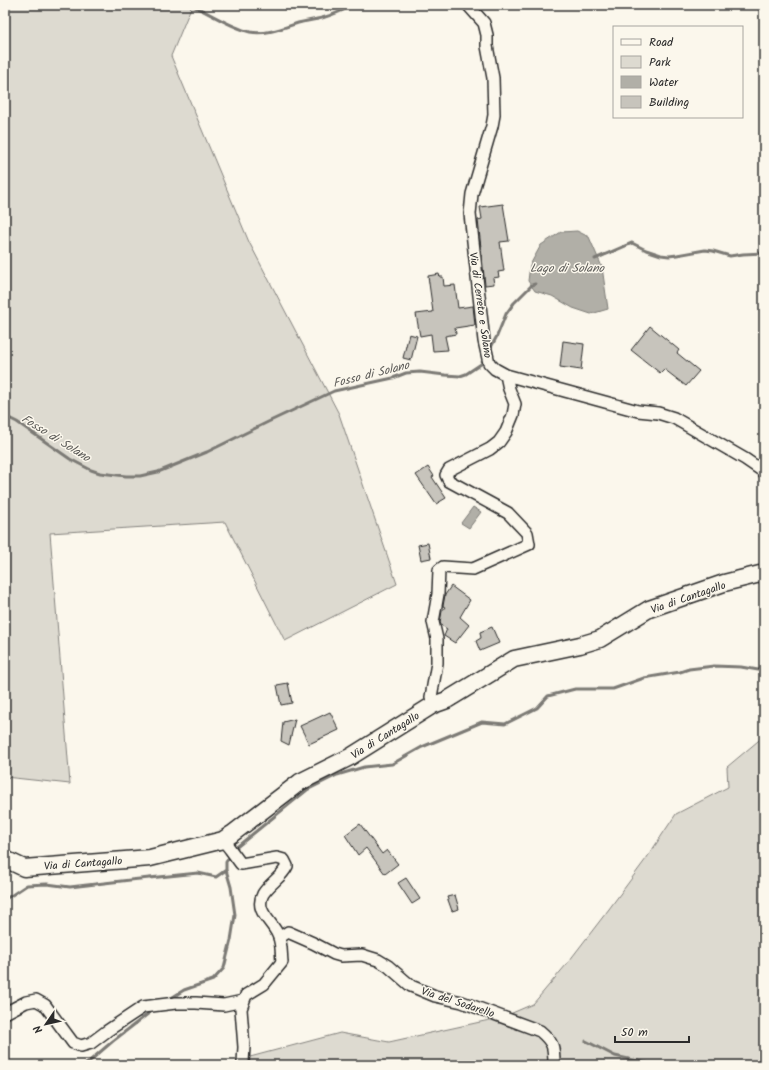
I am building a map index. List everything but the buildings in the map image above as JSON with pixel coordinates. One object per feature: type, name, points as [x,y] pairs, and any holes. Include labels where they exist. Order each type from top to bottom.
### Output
[{"type":"street","name":"Via di Cerreto e Solano","points":[[468,5],[484,23],[493,78],[494,115],[472,194],[470,214],[484,341],[489,363],[495,369],[506,375],[638,411],[674,418],[764,472]]},
{"type":"street","points":[[433,705],[431,697],[436,663],[437,639],[433,622],[438,594],[439,570],[443,567],[473,569],[529,544],[527,533],[508,513],[449,481],[446,475],[449,470],[495,446],[506,432],[514,415],[515,404],[509,389],[506,375]]},
{"type":"street","name":"Via di Cantagallo","points":[[5,859],[24,868],[150,858],[226,844],[232,834],[300,782],[350,757],[433,705],[447,700],[514,659],[580,645],[600,639],[649,609],[724,583],[764,573]]},
{"type":"street","points":[[226,844],[240,864],[277,858],[284,860],[287,866],[284,872],[263,894],[261,902],[262,911],[278,934],[281,944],[282,962],[264,984],[246,995],[243,1001],[240,1009],[244,1047],[243,1062]]},
{"type":"street","name":"Via del Sodarello","points":[[279,938],[288,932],[334,954],[341,956],[362,955],[378,960],[388,966],[411,986],[435,996],[462,1002],[540,1031],[549,1038],[554,1049],[554,1065]]},
{"type":"street","points":[[5,1013],[26,1002],[36,1000],[45,1005],[73,1043],[81,1046],[92,1043],[143,1007],[176,1003],[196,1003],[224,1006],[243,1001]]},
{"type":"green space","points":[[5,5],[192,5],[171,56],[249,242],[339,414],[397,584],[285,641],[225,522],[50,533],[70,784],[5,777]]},
{"type":"green space","points":[[764,736],[764,1065],[247,1065],[250,1057],[340,1033],[389,1042],[503,1017],[533,1004],[566,965],[609,909],[646,859],[676,814],[728,787],[727,767]]},
{"type":"water","name":"Lago di Solano","points":[[577,231],[589,237],[602,267],[608,309],[591,314],[573,308],[552,296],[535,291],[528,281],[530,265],[541,245],[561,232]]},
{"type":"water","points":[[473,507],[481,512],[469,528],[461,523]]},
{"type":"waterway","points":[[100,5],[111,5]]},
{"type":"waterway","points":[[191,5],[235,27],[256,33],[262,33],[322,18],[354,5]]},
{"type":"waterway","name":"Fosso di Solano","points":[[595,259],[632,243],[646,250],[669,256],[705,250],[730,256],[764,253]]},
{"type":"waterway","name":"Fosso di Solano","points":[[489,351],[506,314],[514,303],[532,285],[535,284]]},
{"type":"waterway","name":"Fosso di Solano","points":[[5,416],[17,422],[70,459],[91,470],[100,473],[140,476],[158,472],[207,452],[334,391],[393,378],[406,373],[420,372],[460,376],[466,374],[481,364],[484,359]]},
{"type":"waterway","points":[[233,850],[307,790],[337,775],[364,767],[392,764],[422,747],[482,722],[505,724],[537,708],[548,696],[575,689],[613,689],[644,678],[689,669],[714,666],[741,667],[764,671]]},
{"type":"waterway","points":[[5,899],[27,885],[47,884],[70,887],[198,873],[216,877],[226,870],[226,862],[231,855]]},
{"type":"waterway","points":[[168,1000],[184,990],[213,980],[224,968],[235,915],[231,887],[226,870]]},
{"type":"waterway","points":[[85,1065],[153,1010]]},
{"type":"waterway","points":[[586,1041],[615,1056],[656,1065]]}]
